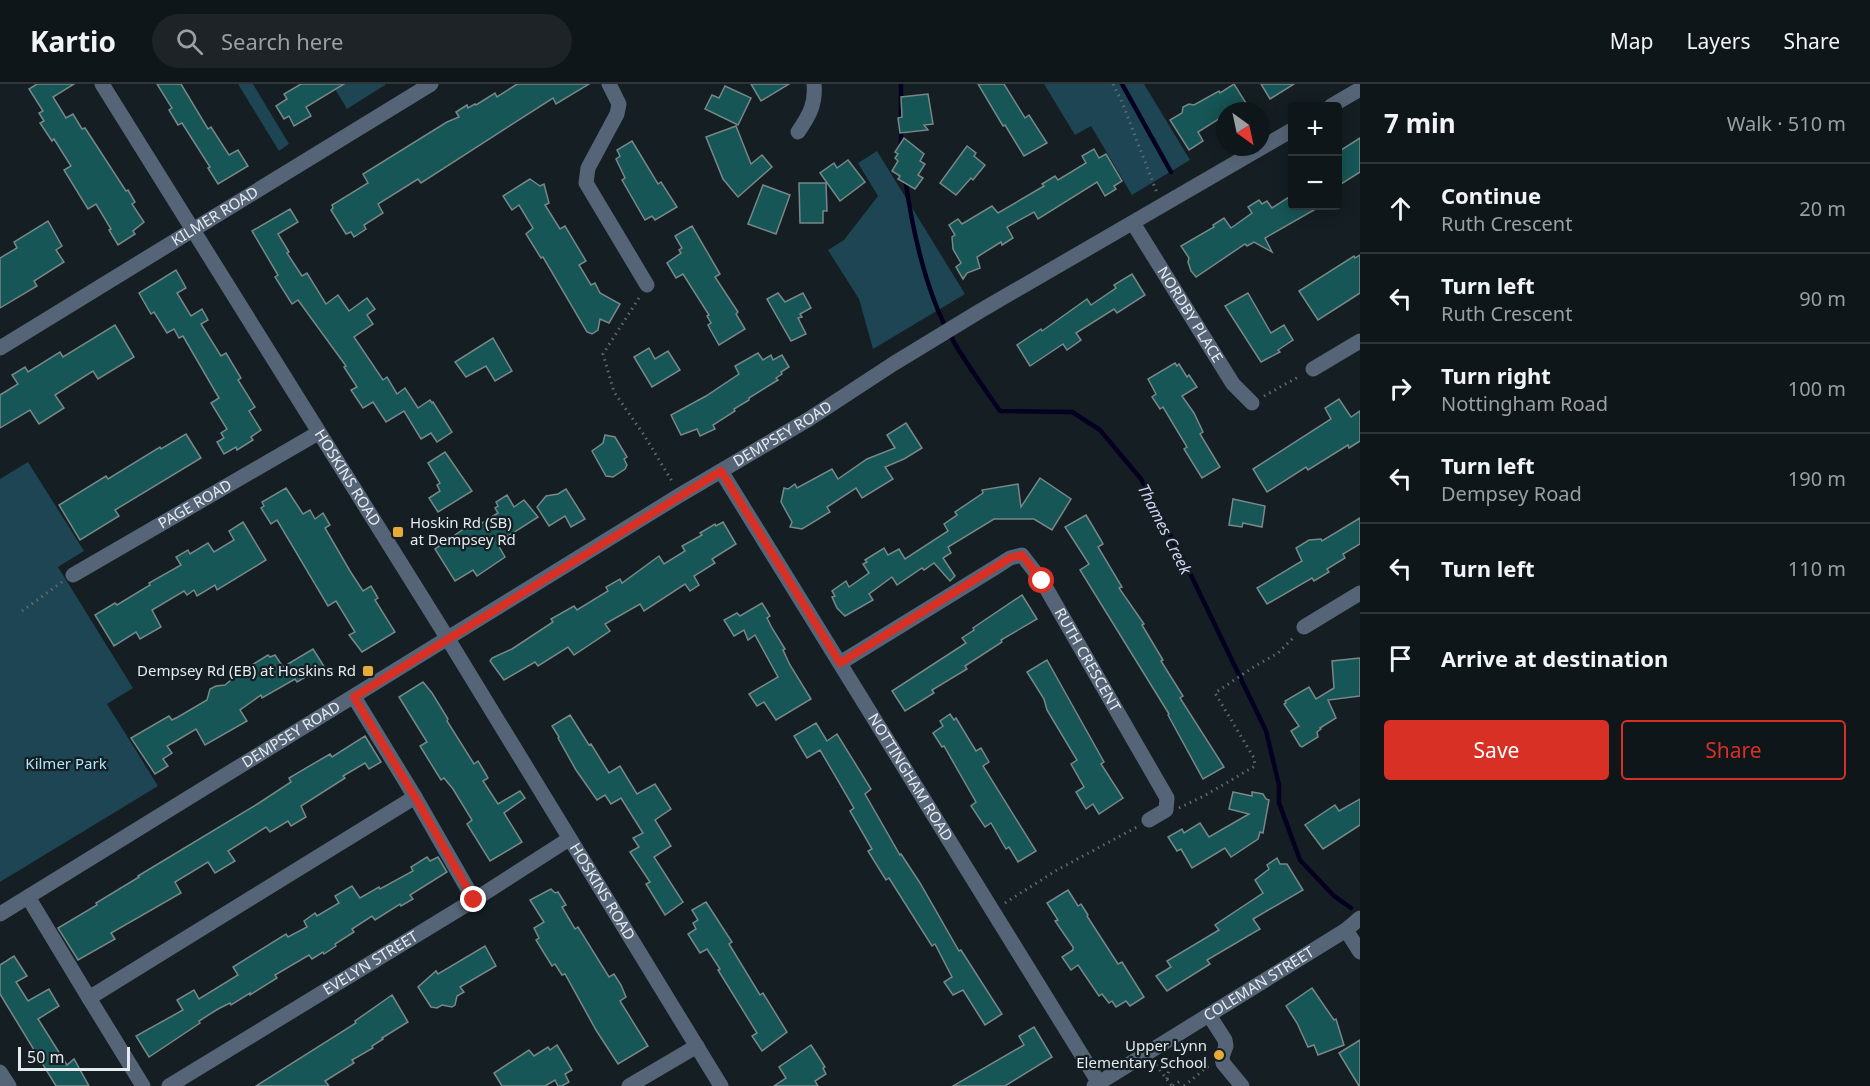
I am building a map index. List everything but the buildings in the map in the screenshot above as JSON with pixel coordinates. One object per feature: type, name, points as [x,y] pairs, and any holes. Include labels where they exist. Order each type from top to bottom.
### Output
[{"type":"street","name":"HOSKINS ROAD","points":[[102,84],[448,639],[721,1086]]},
{"type":"street","name":"KILMER ROAD","points":[[0,348],[431,84]]},
{"type":"street","points":[[609,84],[619,104],[617,114],[588,168],[586,183],[647,285]]},
{"type":"street","points":[[798,132],[809,116],[813,104],[814,84]]},
{"type":"street","points":[[1338,102],[1360,89]]},
{"type":"street","name":"DEMPSEY ROAD","points":[[0,914],[680,495],[809,419],[980,311],[1288,133]]},
{"type":"street","name":"NORDBY PLACE","points":[[1133,223],[1233,384],[1252,403]]},
{"type":"street","points":[[1312,369],[1360,341]]},
{"type":"street","name":"PAGE ROAD","points":[[73,575],[318,433]]},
{"type":"street","name":"NOTTINGHAM ROAD","points":[[721,471],[993,910],[1096,1084]]},
{"type":"street","name":"RUTH CRESCENT","points":[[840,663],[1003,562],[1022,555],[1042,581],[1167,798],[1166,810]]},
{"type":"street","points":[[1304,627],[1360,593]]},
{"type":"street","points":[[354,697],[474,900]]},
{"type":"street","points":[[89,998],[415,797]]},
{"type":"street","points":[[1149,820],[1166,810]]},
{"type":"street","name":"EVELYN STREET","points":[[169,1086],[474,900],[569,839]]},
{"type":"street","points":[[28,897],[143,1086]]},
{"type":"street","name":"COLEMAN STREET","points":[[1096,1084],[1347,930],[1360,918]]},
{"type":"street","points":[[1347,930],[1360,952]]},
{"type":"street","points":[[1209,1015],[1225,1040],[1223,1063],[1242,1086]]},
{"type":"street","points":[[629,1086],[697,1046]]},
{"type":"street","points":[[0,1072],[9,1086]]},
{"type":"path","points":[[1113,84],[1162,206]]},
{"type":"path","points":[[647,285],[603,354],[614,392],[644,435],[680,495]]},
{"type":"path","points":[[1252,403],[1312,369]]},
{"type":"path","points":[[22,611],[73,575]]},
{"type":"path","points":[[1166,810],[1180,808],[1255,766],[1254,758],[1215,693],[1278,653],[1304,627]]},
{"type":"path","points":[[993,910],[1057,870],[1149,820]]},
{"type":"path","points":[[1149,1053],[1173,1086],[1180,1082]]},
{"type":"path","points":[[1167,1056],[1170,1063],[1167,1079]]},
{"type":"path","points":[[1184,1086],[1207,1067],[1211,1071]]},
{"type":"green space","points":[[238,84],[253,84],[289,144],[279,151]]},
{"type":"green space","points":[[332,84],[385,84],[385,85],[347,109]]},
{"type":"green space","points":[[1044,84],[1144,84],[1190,160],[1132,195],[1091,126],[1075,135]]},
{"type":"green space","points":[[877,151],[965,294],[873,349],[859,299],[828,250],[844,240],[878,196],[858,163]]},
{"type":"green space","name":"Kilmer Park","points":[[28,462],[84,551],[58,567],[133,688],[107,704],[158,786],[0,882],[0,479]]},
{"type":"waterway","name":"Thames Creek","points":[[901,84],[901,149]]},
{"type":"waterway","points":[[1122,84],[1171,172]]},
{"type":"waterway","name":"Thames Creek","points":[[905,178],[920,255],[940,315],[963,357],[1000,411],[1072,412],[1100,430],[1141,479],[1189,571],[1266,731],[1279,785],[1279,803],[1300,860],[1334,896],[1351,908]]},
{"type":"place","name":"Hoskin Rd (SB) at Dempsey Rd","points":[[398,532]]},
{"type":"place","name":"Dempsey Rd (EB) at Hoskins Rd","points":[[368,671]]},
{"type":"place","name":"Upper Lynn Elementary School","points":[[1219,1055]]},
{"type":"route","points":[[474,900],[354,697],[721,471],[840,663],[1010,558],[1022,555],[1042,581]]}]
